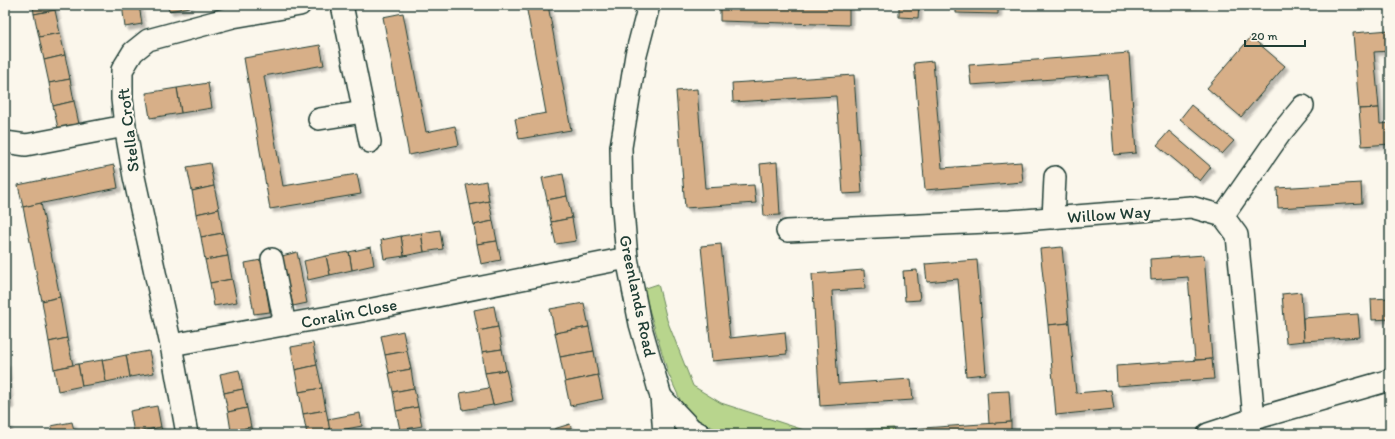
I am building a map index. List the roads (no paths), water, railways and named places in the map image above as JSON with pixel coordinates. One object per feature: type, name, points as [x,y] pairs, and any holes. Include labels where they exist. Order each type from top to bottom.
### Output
[{"type":"street","name":"Stella Croft","points":[[171,345],[134,177],[125,126],[122,99],[122,70],[133,52],[148,40],[232,11],[300,5]]},
{"type":"street","points":[[342,5],[370,142]]},
{"type":"street","name":"Greenlands Road","points":[[649,5],[636,55],[621,147],[622,198],[627,258],[640,324],[661,396],[664,434]]},
{"type":"street","points":[[1254,418],[1237,235],[1223,216],[1280,134],[1303,106]]},
{"type":"street","points":[[319,119],[364,112]]},
{"type":"street","points":[[5,142],[26,145],[125,126]]},
{"type":"street","points":[[1053,218],[1055,177]]},
{"type":"street","name":"Willow Way","points":[[787,231],[1053,218],[1191,207],[1223,216]]},
{"type":"street","name":"Coralin Close","points":[[171,345],[362,311],[627,258]]},
{"type":"street","points":[[272,259],[285,325]]},
{"type":"street","points":[[171,345],[187,434]]},
{"type":"street","points":[[1208,434],[1254,418],[1390,380]]},
{"type":"street","name":"Greenlands Road","points":[[661,396],[691,429],[700,434]]}]
